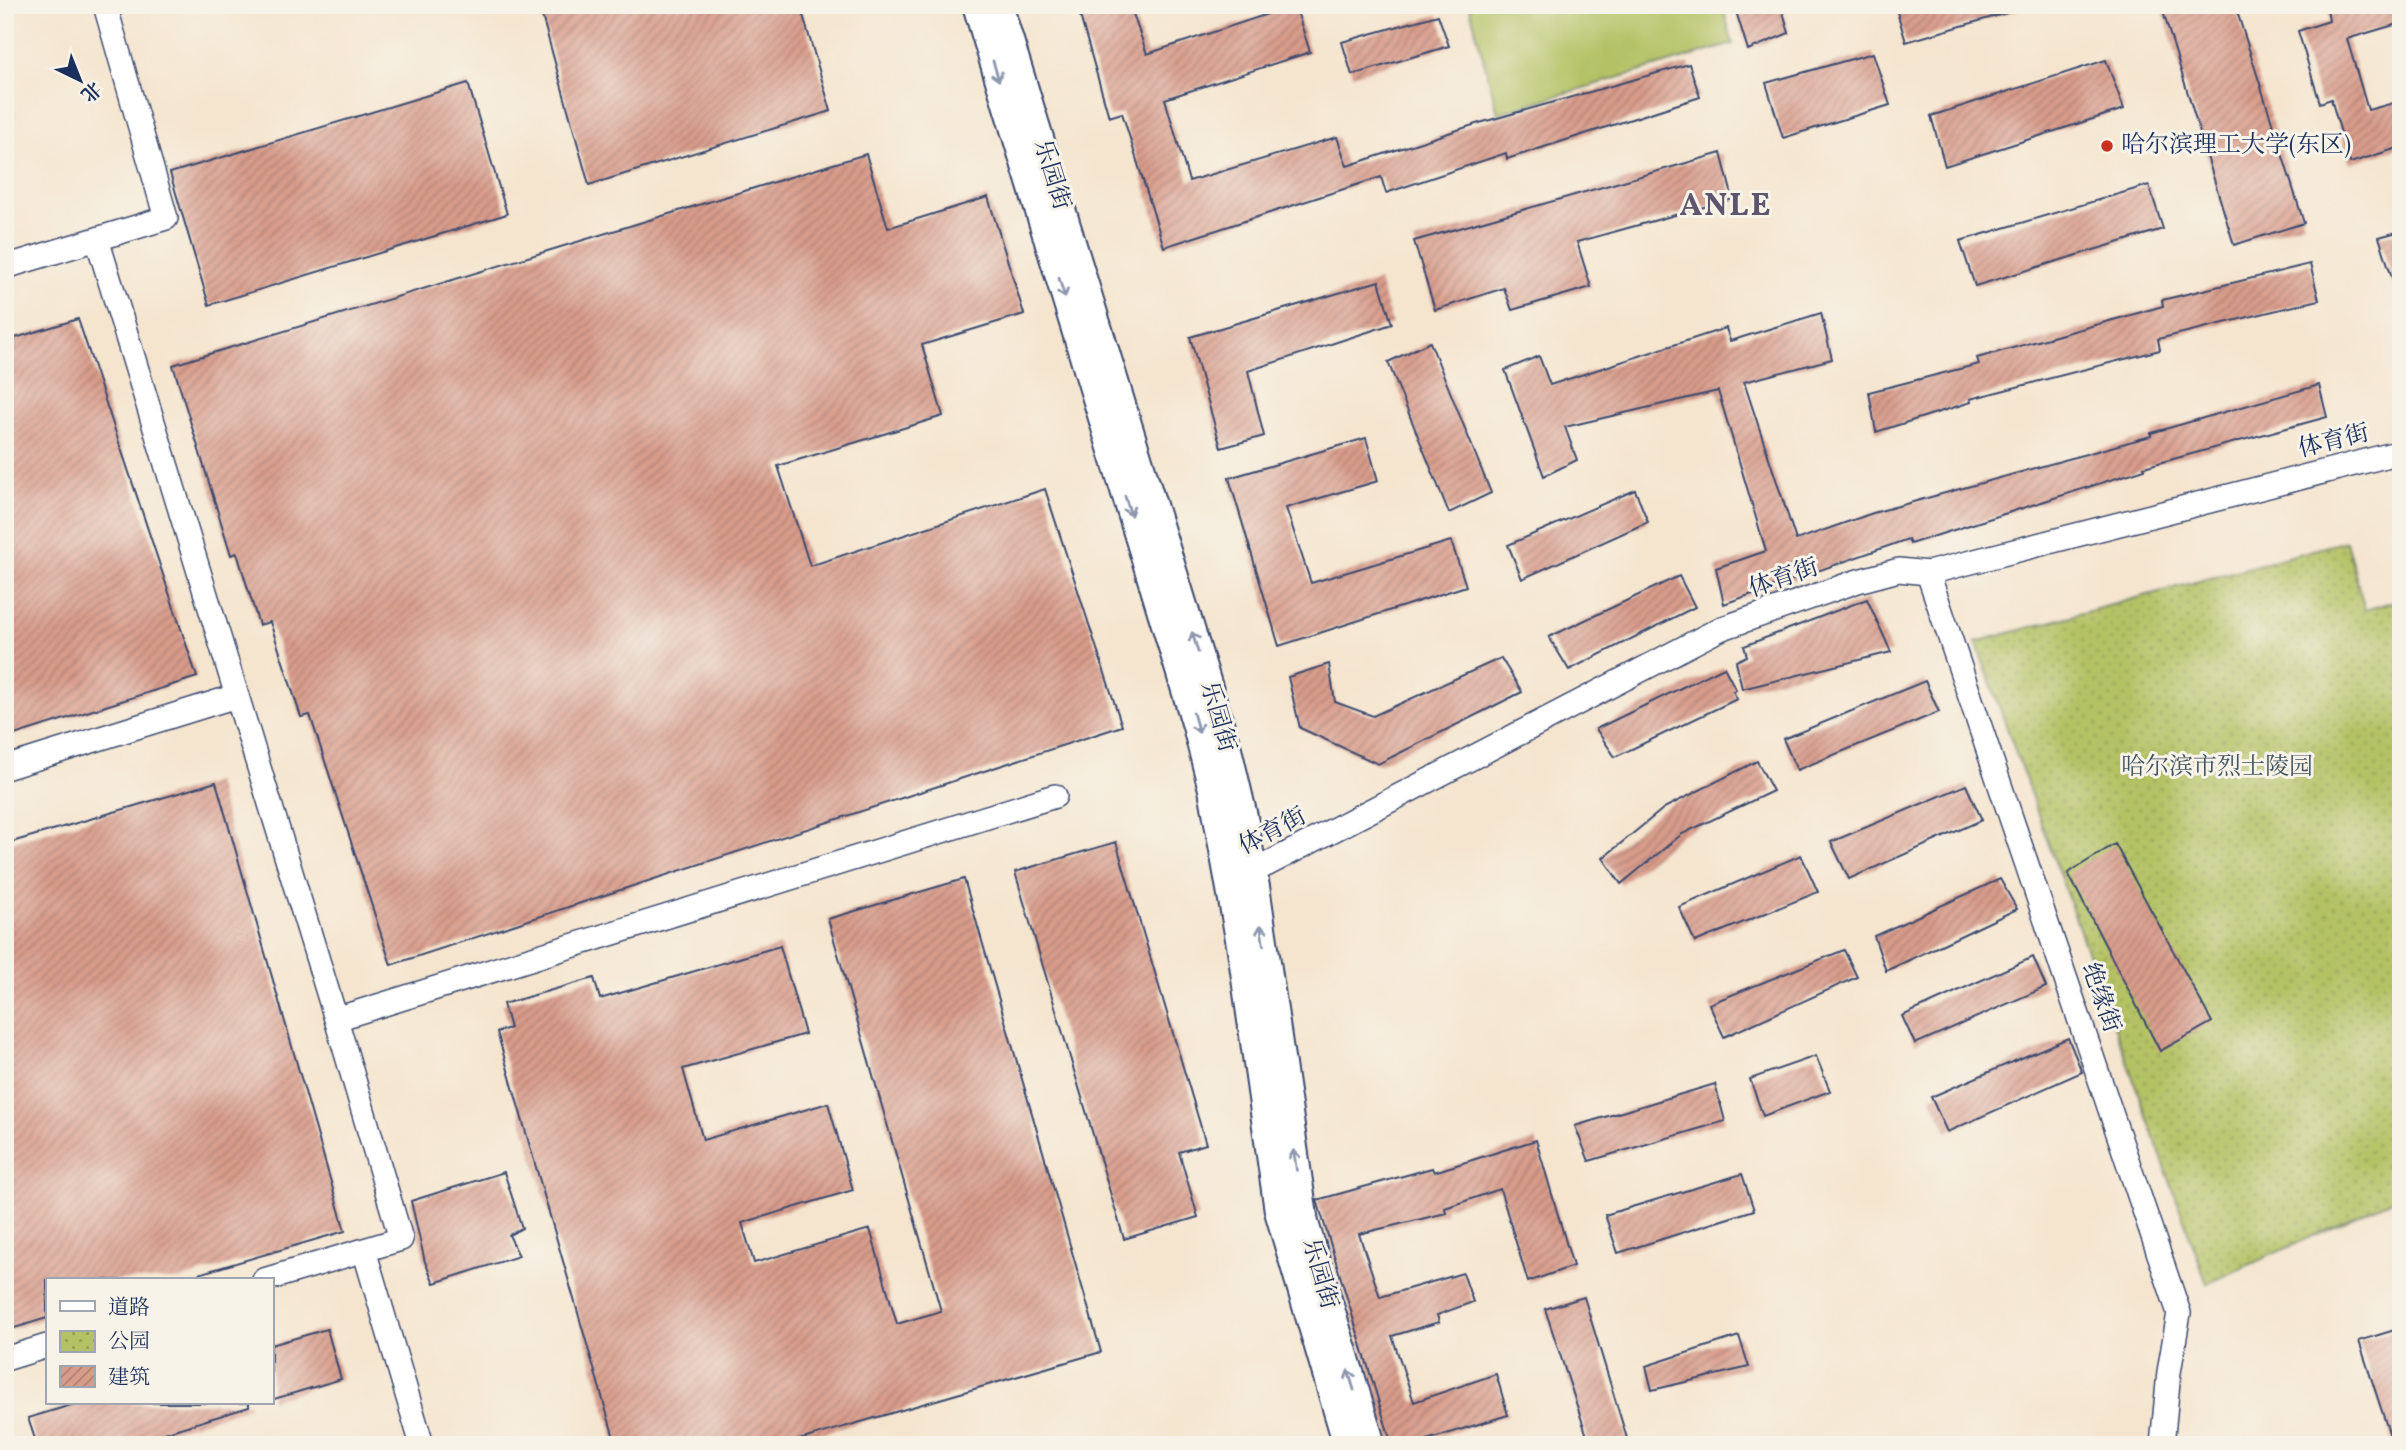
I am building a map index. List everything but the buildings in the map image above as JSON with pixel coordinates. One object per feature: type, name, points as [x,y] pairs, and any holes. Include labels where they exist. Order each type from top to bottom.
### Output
[{"type":"main road","name":"乐园街","points":[[977,5],[1241,878],[1304,1223],[1371,1445]]},
{"type":"main road","name":"乐园街","points":[[998,5],[1209,688],[1240,804],[1242,950],[1279,1211],[1348,1445]]},
{"type":"street","points":[[5,267],[166,218],[105,5]]},
{"type":"street","points":[[97,239],[337,1019],[401,1239],[271,1278]]},
{"type":"street","name":"体育街","points":[[1241,878],[1720,629],[1868,578],[1899,570],[1928,573],[2401,452]]},
{"type":"street","name":"绝缘街","points":[[1928,573],[2179,1313],[2169,1372],[2162,1445]]},
{"type":"street","points":[[5,768],[236,696]]},
{"type":"street","points":[[337,1019],[1055,796]]},
{"type":"street","points":[[364,1250],[422,1445]]},
{"type":"street","points":[[5,1359],[46,1346]]},
{"type":"green space","points":[[1469,5],[1722,5],[1733,44],[1498,113]]},
{"type":"green space","name":"哈尔滨市烈士陵园","points":[[2346,541],[2365,610],[2401,599],[2401,1196],[2207,1284],[1976,642]]},
{"type":"place","name":"哈尔滨理工大学(东区)","points":[[2107,146]]},
{"type":"district","name":"ANLE","points":[[1726,207]]}]
